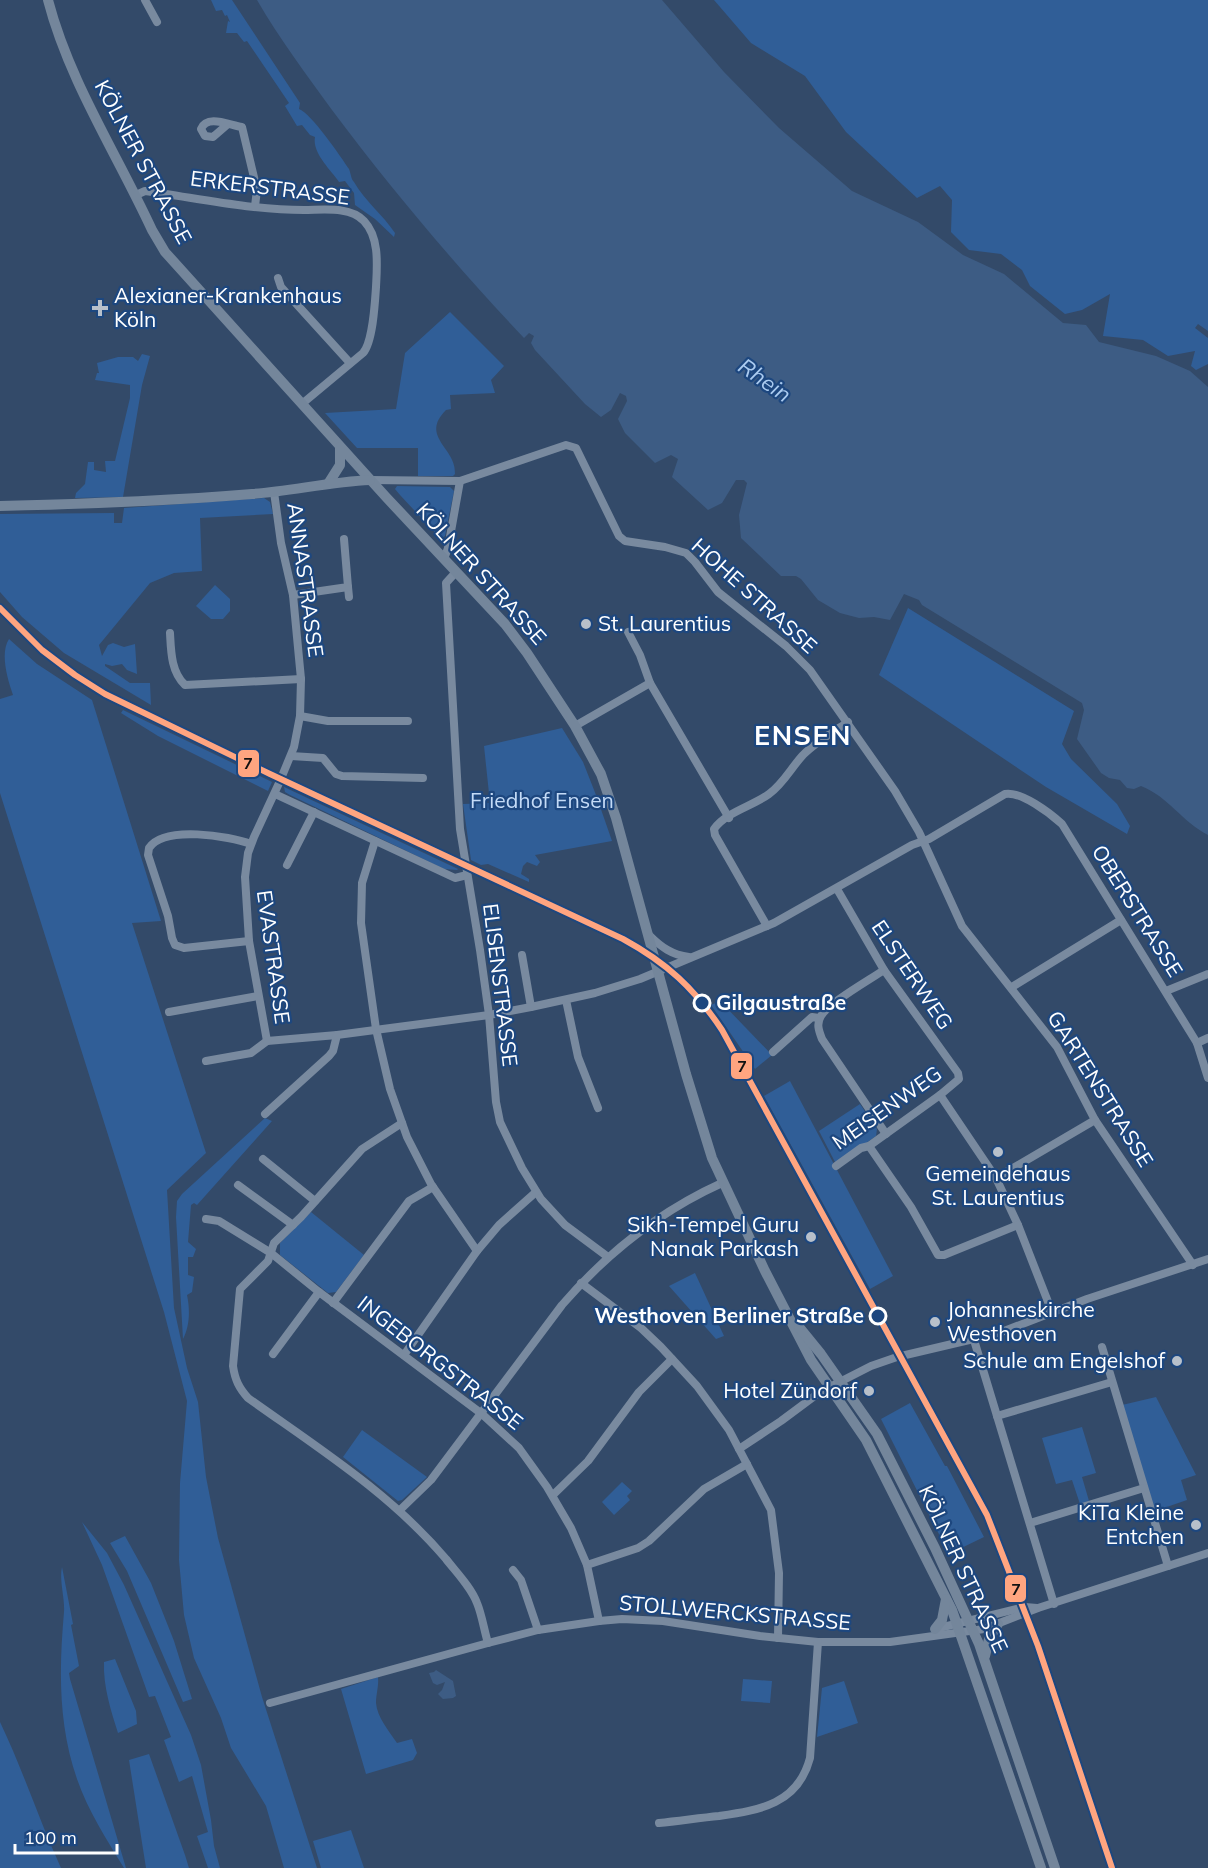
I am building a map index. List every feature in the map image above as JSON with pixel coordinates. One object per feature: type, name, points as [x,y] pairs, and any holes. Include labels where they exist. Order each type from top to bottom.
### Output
[{"type":"main road","name":"KÖLNER STRASSE","points":[[48,0],[70,65],[165,252],[370,480],[505,624],[576,726],[601,774],[616,818],[703,1133],[722,1183],[811,1360],[834,1383],[877,1434],[972,1625],[1055,1868]]},
{"type":"main road","points":[[328,484],[340,465],[340,447]]},
{"type":"main road","points":[[0,506],[120,503],[274,492],[370,480]]},
{"type":"main road","name":"KÖLNER STRASSE","points":[[834,1383],[866,1440],[959,1627],[1041,1868]]},
{"type":"main road","points":[[935,1629],[943,1617],[946,1599]]},
{"type":"main road","points":[[984,1659],[989,1639],[998,1624]]},
{"type":"main road","points":[[1020,1804],[1032,1800]]},
{"type":"street","points":[[145,0],[157,22]]},
{"type":"street","points":[[228,124],[242,127],[257,190],[255,206]]},
{"type":"street","name":"ERKERSTRASSE","points":[[136,195],[145,191],[280,210],[353,213],[364,220],[375,242],[376,287],[369,344],[363,353],[303,403]]},
{"type":"street","points":[[278,278],[281,287],[350,363]]},
{"type":"street","name":"HOHE STRASSE","points":[[370,480],[460,481],[566,445],[576,448],[619,536],[625,541],[665,547],[686,553],[720,594],[798,657],[810,670],[895,791],[923,841]]},
{"type":"street","points":[[444,559],[460,481]]},
{"type":"street","name":"ANNASTRASSE","points":[[274,492],[281,543],[293,595],[301,679],[300,716],[291,756],[282,779]]},
{"type":"street","points":[[344,539],[349,597]]},
{"type":"street","name":"ELISENSTRASSE","points":[[456,572],[446,583],[459,818],[489,1015],[496,1102],[500,1122],[536,1192],[565,1225],[608,1257]]},
{"type":"street","points":[[293,595],[348,587]]},
{"type":"street","points":[[628,632],[640,655],[650,683],[729,818]]},
{"type":"street","points":[[170,633],[173,666],[180,681],[185,685],[301,679]]},
{"type":"street","points":[[576,726],[650,683]]},
{"type":"street","points":[[300,716],[328,721],[408,721]]},
{"type":"street","points":[[767,926],[715,835],[714,829],[770,794],[811,747],[848,722]]},
{"type":"street","points":[[291,756],[323,758],[336,774],[342,776],[423,778]]},
{"type":"street","name":"EVASTRASSE","points":[[282,779],[251,844],[245,877],[249,941],[267,1041],[337,1035]]},
{"type":"street","name":"OBERSTRASSE","points":[[923,841],[1012,792],[1062,824],[1197,1042],[1208,1078]]},
{"type":"street","points":[[275,794],[455,878],[467,875]]},
{"type":"street","points":[[288,865],[314,812]]},
{"type":"street","points":[[249,941],[184,948],[175,945],[149,861],[149,848],[151,844],[165,838],[195,834],[224,836],[251,844]]},
{"type":"street","points":[[375,841],[362,883],[361,923],[376,1029],[390,1089],[402,1124],[433,1187],[477,1251]]},
{"type":"street","points":[[265,1114],[329,1056],[337,1035],[489,1015],[596,993],[659,971],[767,926],[837,889],[912,844],[923,841]]},
{"type":"street","name":"GARTENSTRASSE","points":[[923,841],[962,926],[1058,1047],[1095,1120],[1192,1265]]},
{"type":"street","name":"ELSTERWEG","points":[[837,889],[884,970],[958,1073],[959,1078]]},
{"type":"street","points":[[1012,987],[1121,920]]},
{"type":"street","points":[[649,935],[668,951],[678,956],[690,957]]},
{"type":"street","points":[[522,956],[531,1007]]},
{"type":"street","points":[[884,970],[828,1008],[819,1018],[818,1028],[822,1039],[886,1134]]},
{"type":"street","points":[[1166,991],[1208,974]]},
{"type":"street","points":[[169,1012],[258,996]]},
{"type":"street","points":[[566,1000],[578,1057],[598,1108]]},
{"type":"street","points":[[774,1052],[812,1017],[819,1018]]},
{"type":"street","points":[[1197,1042],[1208,1038]]},
{"type":"street","points":[[206,1061],[251,1053],[267,1041]]},
{"type":"street","name":"MEISENWEG","points":[[836,1166],[886,1134],[957,1082],[959,1078]]},
{"type":"street","points":[[940,1095],[996,1178],[1018,1225],[1053,1312]]},
{"type":"street","points":[[996,1178],[1095,1120]]},
{"type":"street","points":[[402,1124],[362,1149],[274,1243],[268,1261],[240,1289],[233,1366],[239,1389],[248,1398],[363,1480],[400,1510],[437,1548],[477,1602],[488,1643]]},
{"type":"street","points":[[869,1146],[911,1207],[938,1255],[944,1255],[1018,1225]]},
{"type":"street","points":[[263,1159],[315,1201]]},
{"type":"street","points":[[400,1510],[431,1480],[581,1283],[608,1257],[663,1215],[692,1197],[722,1183]]},
{"type":"street","points":[[238,1185],[293,1225]]},
{"type":"street","points":[[333,1303],[409,1201],[433,1187]]},
{"type":"street","points":[[404,1355],[477,1251],[499,1225],[536,1192]]},
{"type":"street","name":"INGEBORGSTRASSE","points":[[206,1219],[219,1221],[271,1253],[333,1303],[482,1414],[519,1448],[553,1496],[571,1528],[587,1565],[599,1621]]},
{"type":"street","points":[[739,1449],[834,1383],[897,1357],[974,1340],[1018,1326],[1108,1291],[1208,1259]]},
{"type":"street","points":[[581,1283],[640,1328],[672,1359],[729,1430],[771,1510],[779,1573],[778,1638]]},
{"type":"street","points":[[273,1353],[319,1292]]},
{"type":"street","points":[[974,1340],[1054,1604]]},
{"type":"street","points":[[1102,1347],[1168,1566]]},
{"type":"street","points":[[553,1496],[588,1461],[639,1392],[672,1359]]},
{"type":"street","points":[[997,1416],[1112,1382]]},
{"type":"street","points":[[587,1565],[638,1548],[649,1541],[704,1489],[747,1464]]},
{"type":"street","points":[[1030,1523],[1144,1488]]},
{"type":"street","points":[[972,1625],[998,1624],[1038,1608],[1208,1552]]},
{"type":"street","points":[[513,1570],[521,1580],[538,1630]]},
{"type":"street","points":[[972,1625],[1024,1607],[1038,1608]]},
{"type":"street","name":"STOLLWERCKSTRASSE","points":[[270,1703],[538,1630],[599,1621],[622,1619],[663,1621],[818,1642],[890,1642],[918,1638],[959,1627]]},
{"type":"street","name":"STOLLWERCKSTRASSE","points":[[918,1638],[935,1629],[972,1625]]},
{"type":"street","points":[[659,1823],[757,1810],[781,1800],[793,1789],[804,1773],[810,1758],[818,1642]]},
{"type":"green space","points":[[211,0],[232,0],[300,103],[299,109],[311,118],[333,146],[349,169],[358,189],[395,233],[394,237],[375,219],[355,205],[354,193],[345,181],[339,182],[322,161],[316,149],[315,137],[310,135],[302,125],[297,126],[285,106],[289,103],[247,41],[244,42],[237,33],[226,33],[228,21],[230,22],[227,15],[225,16],[222,10],[216,11]]},
{"type":"green space","points":[[714,0],[1208,0],[1208,331],[1198,324],[1195,328],[1208,338],[1208,364],[1196,370],[1191,366],[1195,351],[1168,356],[1143,340],[1103,336],[1110,294],[1082,310],[1065,314],[1030,286],[1022,270],[1001,254],[969,250],[951,232],[952,200],[940,186],[917,198],[846,132],[805,76],[751,43]]},
{"type":"green space","points":[[450,312],[504,366],[491,380],[495,393],[450,395],[451,409],[446,410],[439,419],[436,428],[438,435],[451,457],[455,474],[453,476],[418,476],[418,448],[357,448],[325,413],[396,409],[405,353]]},
{"type":"green space","points":[[142,354],[150,356],[142,385],[123,497],[75,498],[76,493],[85,484],[88,462],[94,462],[94,470],[106,472],[105,461],[115,461],[130,398],[130,385],[95,380],[99,373],[97,363],[118,357],[133,357],[138,361]]},
{"type":"green space","points":[[397,486],[450,487],[454,491],[445,536],[441,539],[395,489]]},
{"type":"green space","points":[[264,498],[270,502],[273,514],[200,518],[202,571],[174,573],[150,583],[99,645],[102,656],[108,645],[113,643],[124,647],[135,644],[137,674],[127,670],[122,664],[112,666],[105,664],[105,666],[130,683],[150,683],[151,705],[64,653],[22,617],[0,592],[0,514],[114,513],[114,523],[122,523],[124,508]]},
{"type":"green space","points":[[215,585],[230,599],[230,611],[223,619],[211,619],[196,606]]},
{"type":"green space","points":[[908,608],[1074,711],[1062,744],[1071,759],[1117,804],[1130,826],[1127,834],[1046,787],[879,675]]},
{"type":"green space","points":[[9,639],[37,664],[92,700],[161,921],[132,923],[206,1153],[167,1190],[174,1308],[187,1368],[198,1402],[206,1477],[218,1538],[262,1697],[317,1868],[284,1868],[266,1806],[231,1748],[221,1718],[194,1658],[184,1615],[179,1560],[180,1483],[187,1401],[164,1312],[0,793],[0,699],[13,695],[5,658]]},
{"type":"green space","points":[[123,710],[272,782],[268,791],[158,736],[121,713]]},
{"type":"green space","name":"Friedhof Ensen","points":[[562,728],[583,762],[612,841],[535,855],[540,862],[537,866],[527,862],[521,874],[529,879],[529,882],[488,864],[481,865],[471,860],[463,804],[490,803],[484,746]]},
{"type":"green space","points":[[284,787],[458,869],[444,869],[290,795],[285,792]]},
{"type":"green space","points":[[720,1001],[772,1055],[755,1069],[711,1005]]},
{"type":"green space","points":[[790,1081],[893,1276],[870,1289],[764,1096]]},
{"type":"green space","points":[[860,1104],[877,1129],[876,1136],[838,1163],[835,1162],[819,1131]]},
{"type":"green space","points":[[265,1118],[272,1121],[197,1205],[194,1203],[191,1205],[188,1242],[196,1249],[193,1257],[188,1257],[188,1275],[194,1277],[192,1292],[187,1295],[189,1317],[183,1339],[177,1201]]},
{"type":"green space","points":[[311,1212],[364,1255],[336,1292],[328,1293],[280,1255],[280,1243]]},
{"type":"green space","points":[[695,1273],[724,1336],[716,1339],[669,1286]]},
{"type":"green space","points":[[1156,1397],[1196,1475],[1181,1480],[1187,1500],[1155,1511],[1122,1405]]},
{"type":"green space","points":[[910,1403],[947,1466],[984,1537],[949,1554],[881,1419]]},
{"type":"green space","points":[[1082,1427],[1096,1473],[1082,1477],[1089,1501],[1080,1504],[1072,1480],[1056,1484],[1042,1438]]},
{"type":"green space","points":[[362,1430],[427,1477],[402,1500],[398,1501],[343,1457]]},
{"type":"green space","points":[[622,1482],[632,1491],[627,1496],[630,1500],[614,1515],[602,1502]]},
{"type":"green space","points":[[82,1522],[107,1553],[124,1585],[191,1735],[201,1765],[214,1846],[220,1868],[208,1868],[197,1836],[208,1832],[192,1776],[179,1782],[164,1740],[171,1737],[155,1696],[149,1697],[102,1565]]},
{"type":"green space","points":[[125,1536],[151,1583],[174,1641],[192,1699],[183,1702],[127,1571],[110,1543]]},
{"type":"green space","points":[[62,1567],[79,1666],[69,1673],[70,1679],[126,1868],[98,1825],[87,1802],[77,1779],[66,1738],[61,1675],[64,1607]]},
{"type":"green space","points":[[115,1659],[136,1711],[137,1724],[118,1733],[108,1698],[104,1671],[104,1662]]},
{"type":"green space","points":[[378,1677],[376,1703],[381,1719],[397,1743],[412,1739],[417,1753],[413,1760],[366,1774],[341,1689]]},
{"type":"green space","points":[[743,1679],[772,1681],[770,1703],[741,1701]]},
{"type":"green space","points":[[844,1681],[858,1723],[817,1737],[822,1688]]},
{"type":"green space","points":[[0,1722],[45,1832],[61,1868],[0,1868]]},
{"type":"green space","points":[[149,1754],[189,1868],[146,1868],[129,1760]]},
{"type":"green space","points":[[351,1830],[364,1868],[321,1868],[313,1841]]},
{"type":"water","name":"Rhein","points":[[257,0],[662,0],[724,72],[779,128],[852,191],[918,222],[963,255],[1004,274],[1063,323],[1086,325],[1099,342],[1156,356],[1190,371],[1208,387],[1208,835],[1151,791],[1141,786],[1134,789],[1127,788],[1120,780],[1109,778],[1101,773],[1077,739],[1084,710],[1082,703],[922,605],[919,600],[904,594],[890,620],[874,617],[859,618],[840,613],[818,600],[801,579],[796,576],[781,576],[741,538],[739,515],[747,483],[744,480],[736,480],[722,503],[708,510],[672,477],[678,459],[671,455],[655,463],[625,433],[618,419],[627,401],[626,396],[620,393],[611,410],[601,417],[585,404],[535,350],[531,343],[534,336],[529,333],[524,338],[473,283],[401,198],[332,110]]},
{"type":"water","points":[[436,1670],[453,1681],[456,1696],[443,1699],[438,1694],[445,1682],[437,1685],[433,1683],[429,1673]]},
{"type":"transit line","name":"7","points":[[0,608],[42,650],[105,694],[623,939],[666,967],[701,1001],[722,1030],[987,1515],[1038,1646],[1112,1868]]},
{"type":"place","name":"Alexianer-Krankenhaus Köln","points":[[100,308]]},
{"type":"place","name":"St. Laurentius","points":[[586,624]]},
{"type":"place","name":"Gilgaustraße","points":[[702,1003]]},
{"type":"place","name":"Gemeindehaus St. Laurentius","points":[[998,1152]]},
{"type":"place","name":"Sikh-Tempel Guru Nanak Parkash","points":[[811,1237]]},
{"type":"place","name":"Westhoven Berliner Straße","points":[[878,1316]]},
{"type":"place","name":"Johanneskirche Westhoven","points":[[935,1322]]},
{"type":"place","name":"Schule am Engelshof","points":[[1177,1361]]},
{"type":"place","name":"Hotel Zündorf","points":[[869,1391]]},
{"type":"place","name":"KiTa Kleine Entchen","points":[[1196,1525]]},
{"type":"district","name":"ENSEN","points":[[803,736]]}]
